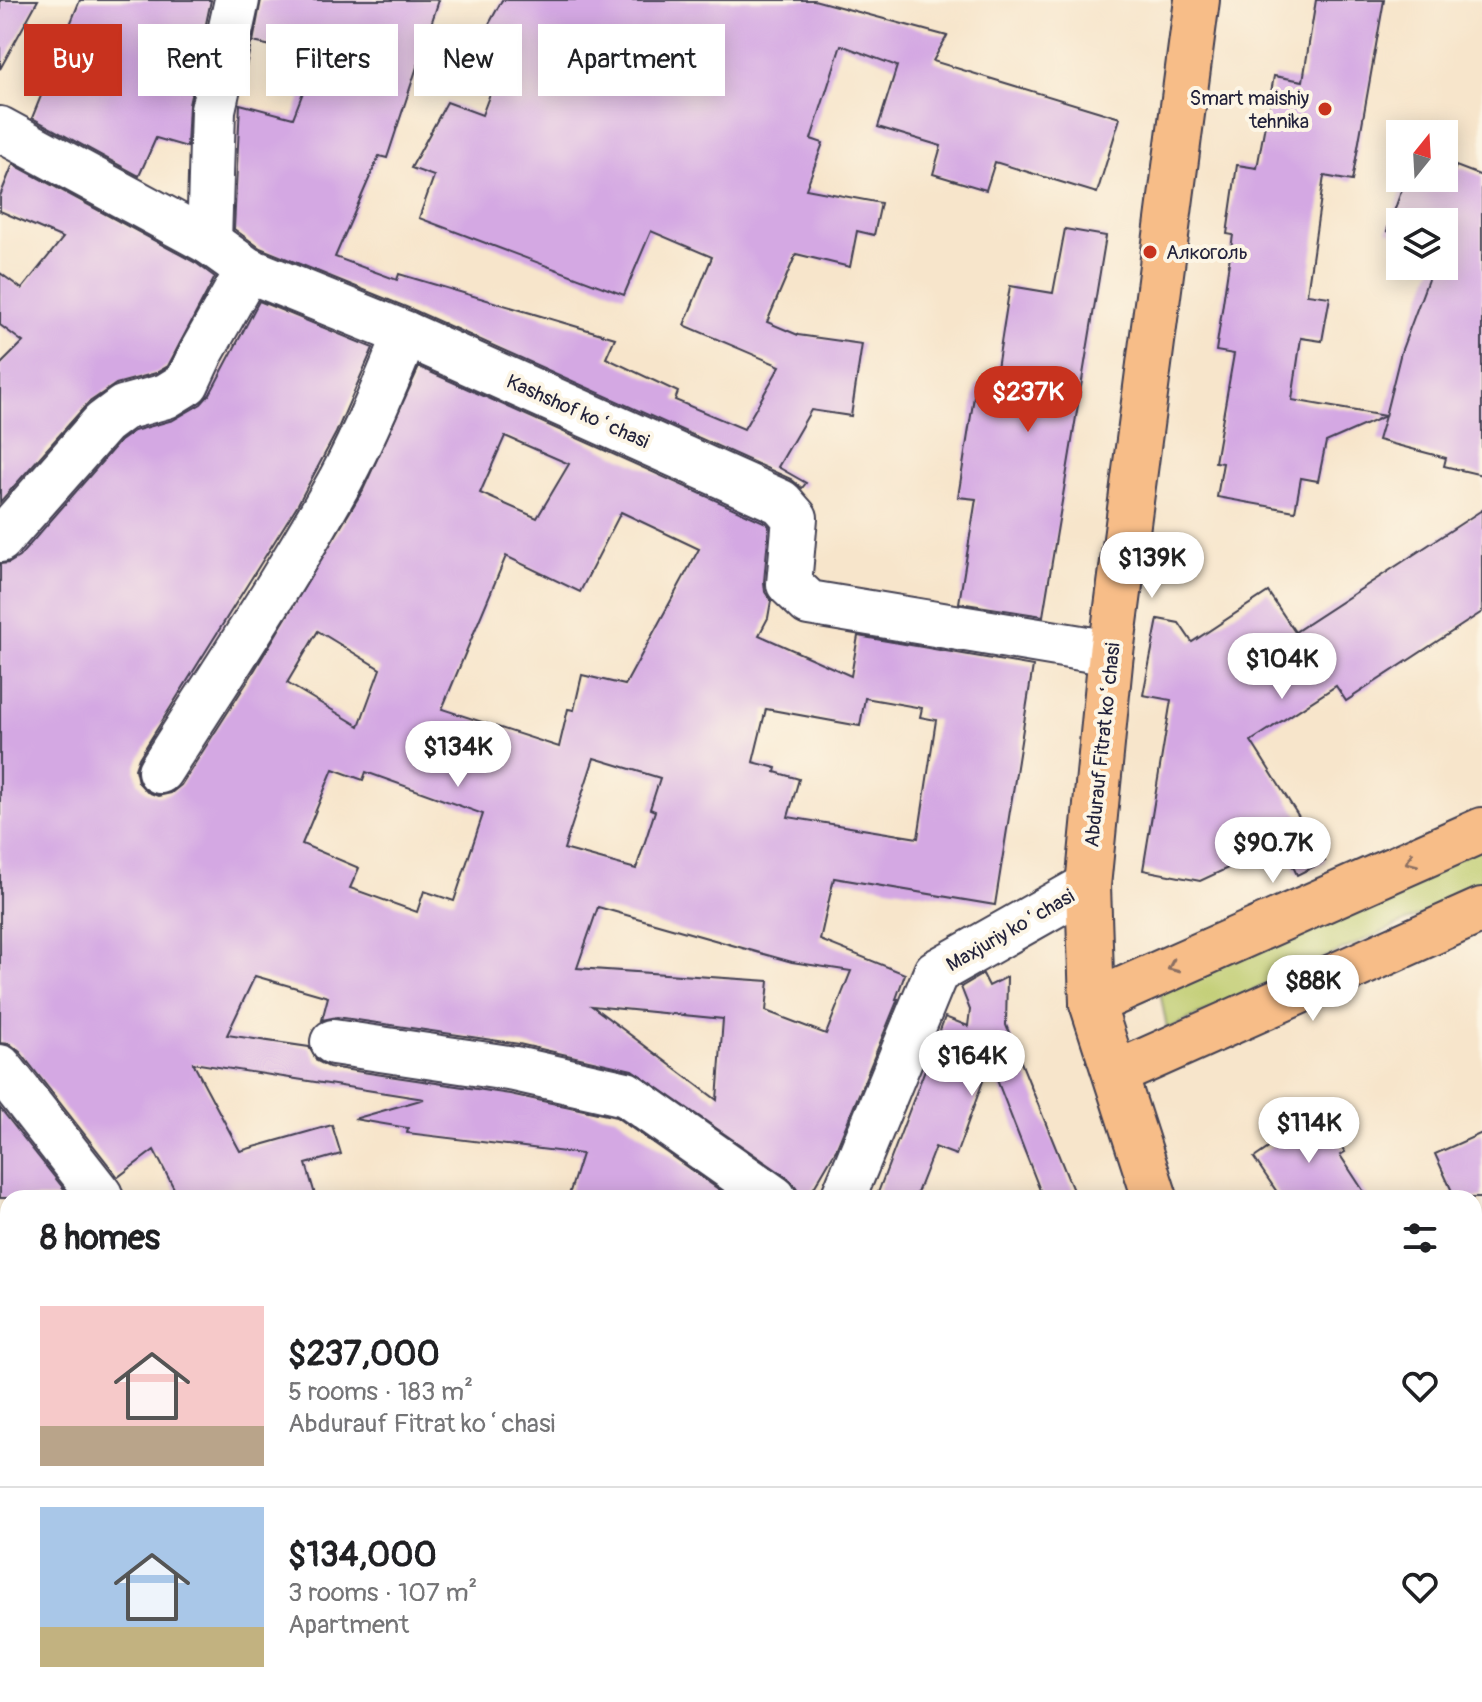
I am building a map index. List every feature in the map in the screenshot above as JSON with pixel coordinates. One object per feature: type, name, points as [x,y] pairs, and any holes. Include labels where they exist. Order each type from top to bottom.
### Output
[{"type":"main road","name":"Abdurauf Fitrat koʻchasi","points":[[1153,1190],[1092,1003],[1088,886],[1111,653],[1188,3]]},
{"type":"main road","points":[[1092,1003],[1482,830]]},
{"type":"main road","points":[[1117,1073],[1482,910]]},
{"type":"street","points":[[209,242],[213,110],[237,0]]},
{"type":"street","name":"Kashshof koʻchasi","points":[[0,129],[209,242],[248,270],[406,334],[781,502],[795,518],[789,584],[809,603],[1111,653]]},
{"type":"street","points":[[0,540],[103,423],[123,408],[166,396],[187,383],[248,270]]},
{"type":"street","points":[[160,771],[341,480],[373,416],[406,334]]},
{"type":"street","name":"Maxjuriy koʻchasi","points":[[846,1190],[936,972],[1088,886]]},
{"type":"street","points":[[333,1042],[515,1069],[626,1094],[763,1190]]},
{"type":"street","points":[[0,1067],[96,1190]]},
{"type":"green space","points":[[1482,847],[1482,887],[1167,1029],[1160,991]]},
{"type":"building","points":[[0,0],[38,0],[24,24],[0,69]]},
{"type":"building","points":[[80,0],[211,0],[206,24],[138,24],[138,96],[191,96],[187,147],[156,138],[139,176],[32,118],[41,96],[122,96],[122,24],[70,24]]},
{"type":"building","points":[[261,0],[439,0],[431,24],[414,24],[414,76],[387,158],[379,156],[335,257],[397,280],[399,274],[615,338],[606,358],[678,392],[675,400],[744,429],[780,366],[684,325],[712,257],[651,231],[624,295],[419,218],[434,176],[411,168],[447,102],[482,115],[489,96],[522,96],[522,24],[489,24],[502,0],[814,0],[947,36],[933,61],[1120,118],[1097,193],[995,162],[986,190],[933,174],[941,146],[878,127],[897,66],[841,45],[811,139],[823,143],[806,189],[881,203],[874,235],[857,231],[850,267],[796,254],[767,322],[798,335],[862,344],[851,416],[811,410],[778,467],[806,483],[802,488],[791,479],[416,311],[260,248],[234,229],[240,104],[293,118],[302,96],[398,96],[398,24],[266,24],[266,45],[253,42]]},
{"type":"building","points":[[1316,0],[1384,0],[1352,181],[1324,176],[1307,294],[1330,297],[1322,341],[1301,338],[1292,400],[1385,416],[1326,442],[1318,481],[1301,478],[1295,511],[1217,497],[1223,463],[1215,462],[1234,354],[1216,351],[1233,235],[1227,234],[1237,165],[1257,168],[1274,76],[1303,81]]},
{"type":"building","points":[[13,164],[196,263],[215,277],[168,366],[156,373],[116,384],[88,403],[0,502],[0,365],[23,342],[0,325],[0,273],[22,289],[63,238],[0,211],[0,196]]},
{"type":"building","points":[[1458,167],[1482,176],[1482,475],[1444,466],[1446,458],[1378,440],[1401,352],[1428,280],[1458,280],[1458,208],[1395,208],[1401,192],[1458,192]]},
{"type":"building","points":[[1065,229],[1106,236],[1043,616],[959,603],[976,499],[958,497],[976,384],[994,387],[1010,286],[1053,293]]},
{"type":"building","points":[[259,301],[373,348],[336,433],[298,504],[139,758],[135,769],[138,782],[147,792],[158,796],[171,793],[181,785],[251,676],[363,490],[419,367],[766,523],[769,526],[764,582],[765,592],[771,601],[768,618],[759,635],[851,676],[858,636],[1033,666],[995,905],[834,878],[820,940],[905,974],[898,999],[836,1150],[813,1190],[797,1190],[788,1178],[632,1070],[519,1044],[337,1017],[322,1020],[328,997],[255,976],[227,1035],[309,1047],[317,1061],[329,1067],[510,1094],[616,1117],[720,1190],[571,1190],[582,1154],[407,1133],[408,1128],[354,1119],[424,1099],[193,1063],[240,1151],[332,1125],[341,1154],[306,1164],[314,1190],[175,1190],[154,1150],[118,1177],[20,1052],[10,1044],[0,1043],[0,564],[19,557],[120,441],[134,431],[173,420],[201,404],[210,394]],"holes":[[[505,436],[569,464],[537,518],[480,493]],[[621,512],[699,549],[625,685],[582,675],[574,710],[568,709],[559,747],[442,709],[506,556],[580,592]],[[318,631],[380,669],[359,726],[287,683]],[[865,698],[922,708],[920,717],[936,720],[918,838],[788,817],[799,779],[753,762],[766,709],[860,726]],[[594,758],[660,778],[650,809],[655,811],[636,869],[564,849]],[[333,769],[363,780],[366,772],[483,814],[454,901],[424,891],[417,912],[350,888],[359,868],[302,844]],[[598,907],[792,962],[851,971],[826,1034],[766,1011],[769,981],[577,968]],[[592,1006],[723,1019],[717,1100]]]},
{"type":"building","points":[[1482,510],[1482,612],[1346,701],[1336,686],[1251,741],[1310,830],[1325,861],[1297,875],[1282,843],[1200,881],[1143,870],[1171,700],[1143,695],[1158,619],[1179,623],[1192,642],[1268,592],[1295,632]]},
{"type":"building","points":[[983,974],[989,986],[1007,977],[1006,1025],[1073,1190],[1040,1190],[990,1062],[956,1155],[935,1147],[918,1190],[879,1190],[945,1017],[968,1026],[970,1010],[961,987]]},
{"type":"building","points":[[0,1108],[65,1190],[0,1190]]},
{"type":"building","points":[[1318,1114],[1345,1152],[1340,1155],[1363,1190],[1276,1190],[1254,1158]]},
{"type":"building","points":[[1482,1133],[1482,1190],[1451,1190],[1435,1154]]},
{"type":"place","name":"Smart maishiy tehnika","points":[[1325,109]]},
{"type":"place","name":"Алкоголь","points":[[1150,252]]}]
